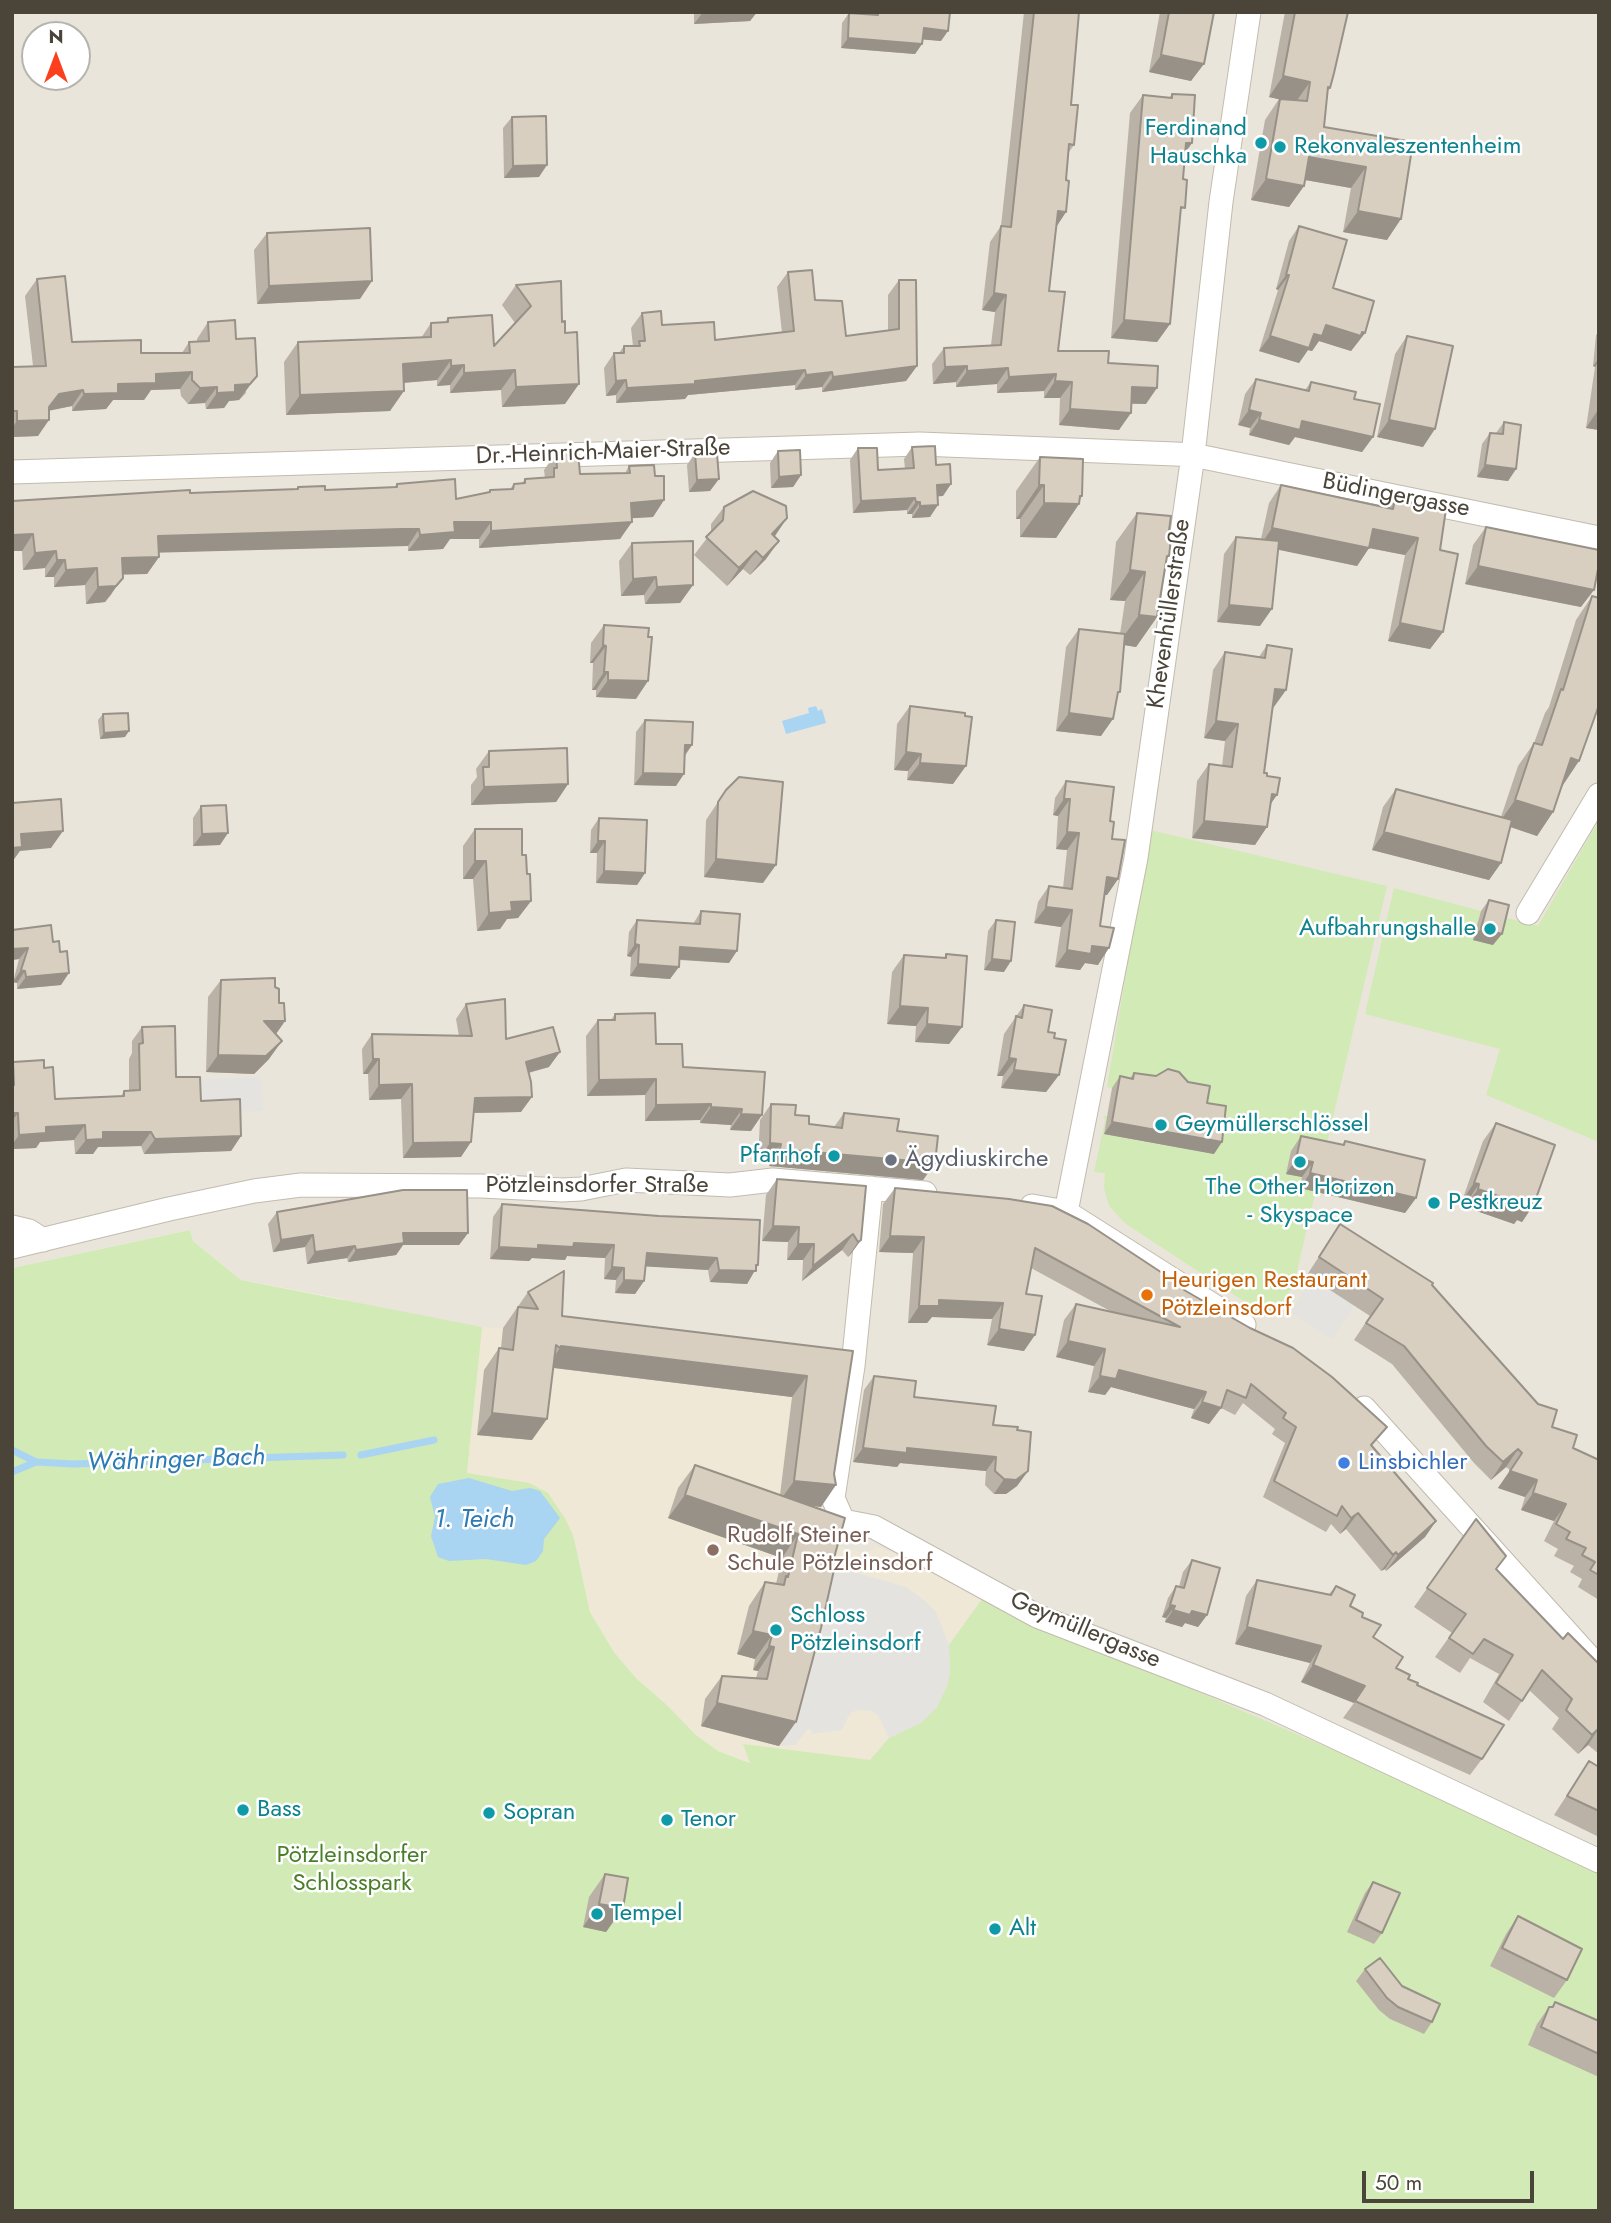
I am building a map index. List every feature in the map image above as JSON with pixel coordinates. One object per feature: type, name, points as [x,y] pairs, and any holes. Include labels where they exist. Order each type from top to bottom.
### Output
[{"type":"street","name":"Khevenhüllerstraße","points":[[1066,1212],[1136,858],[1193,455],[1221,202],[1249,12]]},
{"type":"street","name":"Dr.-Heinrich-Maier-Straße","points":[[12,472],[920,444],[1193,455]]},
{"type":"street","name":"Büdingergasse","points":[[1193,455],[1599,538]]},
{"type":"street","points":[[1528,913],[1599,794]]},
{"type":"street","name":"Pötzleinsdorfer Straße","points":[[12,1247],[181,1206],[300,1185],[562,1190],[625,1180],[730,1185],[773,1180],[951,1196]]},
{"type":"street","name":"Geymüllergasse","points":[[871,1188],[853,1366],[833,1498],[843,1521],[874,1527],[1038,1616],[1265,1704],[1599,1861]]},
{"type":"street","points":[[1012,1203],[1066,1212],[1265,1338]]},
{"type":"street","points":[[12,1227],[29,1231],[43,1240]]},
{"type":"street","points":[[1344,1390],[1388,1431],[1599,1668]]},
{"type":"shaded area","points":[[12,12],[1599,12],[1599,1874],[1527,1839],[948,1697],[342,1299],[241,1280],[193,1241],[190,1230],[12,1268]]},
{"type":"shaded area","points":[[261,1077],[263,1111],[204,1115],[202,1079]]},
{"type":"shaded area","points":[[1312,1277],[1354,1305],[1332,1339],[1291,1313]]},
{"type":"shaded area","name":"Rudolf Steiner Schule Pötzleinsdorf","points":[[482,1327],[532,1330],[844,1373],[825,1519],[828,1544],[865,1553],[878,1547],[944,1573],[982,1599],[948,1697],[901,1761],[751,1763],[718,1751],[696,1735],[636,1678],[614,1652],[590,1612],[574,1538],[467,1473]]},
{"type":"shaded area","points":[[822,1563],[906,1587],[936,1612],[949,1645],[950,1673],[937,1707],[921,1723],[889,1738],[878,1715],[872,1711],[859,1710],[852,1712],[842,1730],[811,1734],[812,1730],[808,1729],[795,1745],[779,1746]]},
{"type":"green space","points":[[1599,820],[1599,1142],[1486,1095],[1500,1049],[1365,1014],[1394,888],[1538,926]]},
{"type":"green space","points":[[1150,830],[1387,886],[1294,1284],[1271,1319],[1126,1224],[1109,1206],[1104,1188],[1105,1173],[1094,1172],[1105,1120],[1103,1116],[1107,1116],[1104,1133],[1107,1135],[1118,1133],[1118,1137],[1214,1154],[1124,1091],[1107,1087]]},
{"type":"green space","name":"Pötzleinsdorfer Schlosspark","points":[[190,1230],[193,1241],[241,1280],[482,1327],[467,1473],[529,1483],[548,1493],[574,1538],[590,1612],[614,1652],[636,1678],[696,1735],[718,1751],[750,1763],[743,1744],[870,1760],[889,1738],[920,1723],[937,1707],[950,1673],[949,1645],[982,1599],[1366,1764],[1599,1874],[1599,2211],[12,2211],[12,1268]]},
{"type":"water","points":[[816,706],[818,711],[822,709],[826,723],[786,734],[782,721],[809,713],[808,708]]},
{"type":"water","name":"1. Teich","points":[[469,1478],[512,1491],[530,1488],[540,1491],[560,1518],[544,1539],[543,1551],[536,1561],[526,1565],[486,1559],[449,1561],[438,1557],[431,1536],[435,1517],[430,1497],[438,1484]]},
{"type":"building","points":[[878,12],[950,12],[948,31],[924,28],[922,44],[848,38],[849,13],[878,15]]},
{"type":"building","points":[[1034,12],[1079,12],[1071,105],[1078,105],[1074,145],[1069,144],[1066,212],[1058,211],[1049,291],[1065,292],[1058,351],[1109,351],[1108,363],[1158,366],[1157,388],[1132,387],[1131,413],[1070,409],[1072,382],[1055,381],[1056,374],[1009,377],[1008,368],[967,371],[967,366],[945,367],[944,348],[1001,345],[1006,295],[994,293],[1001,226],[1011,227]]},
{"type":"building","points":[[1169,12],[1214,12],[1204,64],[1161,55]]},
{"type":"building","points":[[1295,12],[1348,12],[1330,88],[1328,87],[1324,127],[1413,142],[1401,219],[1358,211],[1366,167],[1309,157],[1304,186],[1266,179],[1280,99],[1307,101],[1310,82],[1283,76]]},
{"type":"building","points":[[1172,94],[1195,95],[1192,143],[1186,143],[1183,179],[1187,180],[1185,208],[1181,207],[1170,324],[1124,320],[1143,95],[1172,98]]},
{"type":"building","points":[[546,116],[547,165],[513,166],[512,117]]},
{"type":"building","points":[[1299,226],[1347,240],[1333,288],[1374,301],[1365,333],[1362,332],[1361,336],[1326,325],[1322,336],[1314,334],[1309,348],[1270,336],[1289,275],[1286,275]]},
{"type":"building","points":[[370,228],[372,281],[269,286],[267,233]]},
{"type":"building","points":[[812,270],[815,300],[842,301],[846,336],[899,329],[899,280],[916,280],[917,366],[833,377],[832,372],[806,375],[805,370],[695,381],[695,384],[627,388],[626,380],[616,381],[614,353],[624,353],[624,346],[640,346],[639,341],[645,341],[642,313],[661,311],[662,325],[714,322],[715,340],[794,331],[788,272]]},
{"type":"building","points":[[65,276],[72,342],[141,340],[141,353],[190,353],[189,342],[209,341],[208,322],[235,320],[236,339],[255,338],[257,376],[250,384],[235,385],[235,392],[217,393],[217,387],[200,388],[192,380],[192,372],[156,374],[156,383],[118,384],[118,393],[84,394],[83,390],[59,394],[49,407],[49,420],[17,421],[17,411],[12,411],[12,367],[46,366],[37,279]]},
{"type":"building","points":[[561,281],[562,322],[565,321],[565,333],[577,332],[579,384],[516,387],[515,370],[464,373],[464,365],[451,366],[451,360],[403,364],[404,391],[300,395],[298,342],[431,337],[431,323],[448,322],[448,318],[492,315],[494,346],[531,306],[516,285]]},
{"type":"building","points":[[1407,336],[1453,346],[1435,429],[1389,420]]},
{"type":"building","points":[[1256,379],[1309,391],[1311,382],[1356,392],[1354,399],[1380,404],[1373,437],[1302,421],[1300,430],[1259,420],[1261,413],[1249,410]]},
{"type":"building","points":[[1504,422],[1521,425],[1516,469],[1485,465],[1490,433],[1503,434]]},
{"type":"building","points":[[935,446],[936,465],[950,464],[951,484],[937,485],[938,505],[920,506],[920,502],[916,502],[915,498],[861,501],[858,448],[877,448],[878,470],[914,468],[912,447]]},
{"type":"building","points":[[800,450],[801,475],[779,477],[778,451]]},
{"type":"building","points":[[578,452],[580,474],[630,473],[629,466],[654,465],[655,476],[664,476],[664,500],[631,503],[632,522],[491,531],[491,522],[454,522],[455,532],[420,535],[419,529],[401,529],[158,536],[159,557],[122,558],[123,578],[116,586],[98,587],[97,568],[66,570],[65,560],[57,560],[56,551],[35,553],[33,534],[12,535],[12,501],[190,490],[190,493],[325,486],[325,490],[397,487],[397,484],[455,479],[456,499],[490,490],[513,489],[514,484],[525,483],[525,479],[554,477],[554,468],[557,468],[556,453]]},
{"type":"building","points":[[695,453],[717,453],[719,479],[697,480]]},
{"type":"building","points":[[1040,457],[1083,459],[1082,496],[1079,504],[1044,503],[1044,485],[1039,485]]},
{"type":"building","points":[[1281,485],[1393,509],[1395,499],[1446,509],[1440,550],[1458,554],[1443,632],[1400,623],[1418,538],[1373,529],[1369,548],[1272,528]]},
{"type":"building","points":[[753,491],[786,506],[787,518],[772,534],[779,541],[763,558],[756,551],[739,568],[706,537],[723,520],[724,507]]},
{"type":"building","points":[[1137,513],[1171,516],[1169,556],[1157,617],[1139,615],[1145,572],[1130,570]]},
{"type":"building","points":[[1486,527],[1599,550],[1594,590],[1478,566]]},
{"type":"building","points":[[1236,537],[1279,541],[1272,609],[1229,605]]},
{"type":"building","points":[[693,541],[693,585],[657,587],[656,577],[633,579],[632,543]]},
{"type":"building","points":[[1592,596],[1599,598],[1599,705],[1579,761],[1571,758],[1553,812],[1515,800],[1534,743],[1542,745],[1561,689],[1563,690]]},
{"type":"building","points":[[604,625],[649,628],[648,637],[652,637],[648,681],[608,680],[608,672],[604,672]]},
{"type":"building","points":[[1079,629],[1125,634],[1120,692],[1113,719],[1069,713]]},
{"type":"building","points":[[1267,645],[1292,649],[1286,690],[1275,689],[1264,773],[1280,778],[1277,795],[1272,794],[1267,827],[1204,821],[1209,764],[1232,767],[1238,724],[1216,721],[1225,652],[1265,658]]},
{"type":"building","points":[[910,706],[965,713],[965,716],[972,717],[966,766],[920,763],[921,754],[906,752]]},
{"type":"building","points":[[128,713],[129,731],[104,733],[103,714]]},
{"type":"building","points":[[645,720],[693,722],[692,745],[685,745],[684,774],[643,773]]},
{"type":"building","points":[[567,748],[568,784],[484,787],[483,767],[489,767],[489,751]]},
{"type":"building","points":[[739,777],[783,782],[776,865],[716,859],[718,802]]},
{"type":"building","points":[[1066,781],[1114,787],[1110,821],[1114,822],[1112,839],[1125,840],[1118,879],[1107,877],[1100,926],[1114,928],[1109,948],[1092,946],[1091,954],[1067,950],[1072,910],[1046,907],[1049,886],[1072,889],[1079,833],[1067,832],[1070,799],[1064,799]]},
{"type":"building","points":[[1396,789],[1512,820],[1501,863],[1384,832]]},
{"type":"building","points":[[61,799],[63,831],[21,834],[22,847],[12,848],[12,803]]},
{"type":"building","points":[[226,805],[228,833],[202,834],[201,806]]},
{"type":"building","points":[[599,818],[647,820],[645,873],[604,871],[605,841],[598,841]]},
{"type":"building","points":[[475,829],[522,829],[522,855],[526,855],[527,874],[530,874],[531,901],[511,902],[512,911],[489,913],[486,861],[475,861]]},
{"type":"building","points":[[1489,900],[1509,905],[1502,934],[1481,928]]},
{"type":"building","points":[[701,911],[740,914],[737,951],[680,947],[679,967],[638,964],[639,945],[635,944],[637,920],[700,924]]},
{"type":"building","points":[[996,920],[1015,922],[1011,961],[992,959]]},
{"type":"building","points":[[51,925],[53,942],[59,941],[60,952],[67,951],[69,973],[26,977],[25,971],[21,970],[28,948],[12,949],[12,930]]},
{"type":"building","points":[[946,954],[967,956],[962,1027],[927,1024],[928,1008],[900,1006],[904,955],[946,958]]},
{"type":"building","points":[[275,978],[275,987],[279,989],[279,1003],[284,1003],[285,1021],[264,1021],[282,1041],[266,1056],[218,1055],[221,980]]},
{"type":"building","points":[[505,999],[506,1039],[553,1027],[560,1052],[526,1062],[532,1097],[475,1098],[471,1142],[413,1143],[412,1084],[379,1085],[379,1059],[373,1059],[372,1034],[472,1036],[466,1004]]},
{"type":"building","points":[[1024,1005],[1052,1010],[1048,1032],[1055,1033],[1054,1038],[1066,1040],[1059,1075],[1014,1070],[1016,1059],[1009,1058],[1016,1016],[1022,1018]]},
{"type":"building","points":[[655,1013],[656,1044],[682,1044],[683,1067],[765,1072],[762,1115],[741,1114],[742,1109],[711,1107],[711,1104],[656,1105],[656,1079],[599,1080],[598,1020],[615,1020],[615,1014]]},
{"type":"building","points":[[175,1026],[176,1077],[200,1077],[201,1101],[240,1099],[241,1136],[155,1139],[151,1132],[103,1132],[103,1139],[86,1140],[85,1125],[46,1127],[46,1133],[19,1135],[18,1113],[12,1113],[13,1062],[44,1060],[44,1068],[53,1067],[55,1099],[124,1096],[124,1091],[140,1090],[139,1044],[143,1043],[142,1027]]},
{"type":"building","name":"Geymüllerschlössel","points":[[1168,1069],[1179,1072],[1188,1082],[1210,1086],[1207,1103],[1226,1106],[1222,1142],[1112,1122],[1120,1076],[1133,1079],[1134,1073],[1156,1076]]},
{"type":"building","points":[[771,1104],[796,1105],[795,1115],[809,1116],[809,1124],[842,1128],[844,1113],[899,1119],[897,1131],[938,1136],[935,1163],[780,1149],[781,1144],[770,1143]]},
{"type":"building","points":[[1496,1123],[1555,1145],[1534,1204],[1528,1202],[1527,1206],[1478,1189],[1479,1184],[1474,1183]]},
{"type":"building","points":[[1301,1136],[1344,1145],[1345,1141],[1425,1160],[1416,1198],[1310,1173],[1313,1162],[1296,1159]]},
{"type":"building","points":[[777,1179],[866,1186],[861,1240],[858,1242],[853,1234],[813,1266],[814,1244],[798,1244],[799,1227],[773,1226]]},
{"type":"building","points":[[895,1188],[1052,1206],[1088,1224],[1185,1288],[1184,1290],[1250,1328],[1293,1348],[1332,1377],[1387,1427],[1371,1445],[1436,1521],[1398,1555],[1396,1552],[1393,1555],[1358,1513],[1351,1518],[1342,1506],[1337,1516],[1274,1481],[1296,1427],[1283,1418],[1286,1413],[1251,1384],[1246,1398],[1227,1390],[1221,1408],[1202,1402],[1206,1392],[1119,1370],[1116,1379],[1100,1376],[1105,1349],[1068,1341],[1076,1304],[1180,1327],[1035,1248],[1026,1294],[1042,1296],[1035,1335],[999,1329],[1003,1303],[939,1300],[939,1306],[919,1306],[924,1237],[890,1236]]},
{"type":"building","points":[[403,1190],[467,1190],[468,1233],[403,1233],[404,1243],[356,1250],[355,1246],[315,1252],[313,1235],[281,1240],[277,1212]]},
{"type":"building","points":[[502,1204],[659,1216],[760,1220],[758,1265],[756,1271],[719,1270],[717,1258],[647,1253],[644,1281],[624,1280],[624,1268],[612,1267],[614,1245],[574,1243],[573,1247],[538,1245],[538,1249],[499,1247]]},
{"type":"building","points":[[1340,1224],[1433,1283],[1538,1404],[1557,1410],[1552,1427],[1577,1435],[1573,1448],[1599,1460],[1599,1575],[1590,1570],[1595,1562],[1582,1555],[1586,1548],[1566,1539],[1570,1532],[1556,1524],[1566,1504],[1533,1493],[1537,1480],[1510,1471],[1522,1453],[1518,1449],[1503,1462],[1486,1446],[1404,1346],[1366,1323],[1383,1299],[1319,1257]]},
{"type":"building","points":[[564,1271],[562,1316],[853,1351],[834,1474],[836,1485],[794,1481],[807,1376],[560,1348],[556,1345],[547,1419],[492,1413],[499,1348],[513,1350],[518,1307],[538,1309],[528,1292]]},
{"type":"building","points":[[874,1376],[916,1381],[914,1397],[996,1406],[993,1425],[1018,1427],[1017,1430],[1031,1432],[1028,1471],[1016,1480],[1004,1479],[995,1471],[996,1457],[907,1448],[907,1453],[863,1448]]},
{"type":"building","points":[[695,1465],[845,1518],[831,1569],[834,1570],[821,1628],[796,1722],[717,1703],[722,1676],[767,1679],[774,1647],[769,1646],[772,1635],[753,1631],[765,1582],[784,1585],[798,1534],[685,1495]]},
{"type":"building","points":[[1476,1519],[1506,1556],[1496,1569],[1563,1639],[1568,1633],[1599,1664],[1599,1728],[1592,1735],[1566,1710],[1572,1699],[1542,1670],[1522,1701],[1496,1683],[1513,1655],[1484,1639],[1473,1654],[1449,1638],[1466,1614],[1427,1588]]},
{"type":"building","points":[[1192,1560],[1220,1568],[1207,1615],[1192,1611],[1190,1615],[1173,1610],[1175,1606],[1170,1605],[1176,1586],[1184,1588]]},
{"type":"building","points":[[1257,1580],[1331,1595],[1336,1586],[1355,1595],[1350,1606],[1363,1613],[1362,1617],[1381,1625],[1373,1637],[1403,1657],[1396,1668],[1410,1675],[1408,1679],[1504,1725],[1482,1759],[1355,1701],[1365,1686],[1313,1665],[1321,1646],[1247,1627]]},
{"type":"building","points":[[1589,1761],[1599,1767],[1599,1811],[1567,1796]]},
{"type":"building","points":[[605,1874],[628,1878],[623,1908],[599,1904]]},
{"type":"building","points":[[1373,1882],[1400,1893],[1382,1933],[1356,1920]]},
{"type":"building","points":[[1518,1916],[1582,1949],[1567,1980],[1502,1948]]},
{"type":"building","points":[[1380,1958],[1402,1986],[1440,2004],[1432,2022],[1398,2007],[1387,1998],[1365,1969]]},
{"type":"building","points":[[1555,2002],[1599,2021],[1599,2054],[1541,2027],[1549,2007],[1553,2007]]},
{"type":"waterway","name":"Währinger Bach","points":[[361,1455],[434,1440]]},
{"type":"waterway","name":"Währinger Bach","points":[[12,1450],[36,1462],[73,1464],[343,1455]]},
{"type":"waterway","points":[[12,1472],[36,1462]]},
{"type":"place","name":"Ferdinand Hauschka","points":[[1261,143]]},
{"type":"place","name":"Rekonvaleszentenheim","points":[[1280,147]]},
{"type":"place","name":"Aufbahrungshalle","points":[[1490,929]]},
{"type":"place","name":"Geymüllerschlössel","points":[[1161,1125]]},
{"type":"place","name":"Pfarrhof","points":[[834,1156]]},
{"type":"place","name":"Ägydiuskirche","points":[[891,1160]]},
{"type":"place","name":"The Other Horizon - Skyspace","points":[[1300,1162]]},
{"type":"place","name":"Pestkreuz","points":[[1434,1203]]},
{"type":"place","name":"Heurigen Restaurant Pötzleinsdorf","points":[[1147,1295]]},
{"type":"place","name":"Linsbichler","points":[[1344,1463]]},
{"type":"place","name":"Rudolf Steiner Schule Pötzleinsdorf","points":[[713,1550]]},
{"type":"place","name":"Schloss Pötzleinsdorf","points":[[776,1630]]},
{"type":"place","name":"Bass","points":[[243,1810]]},
{"type":"place","name":"Sopran","points":[[489,1813]]},
{"type":"place","name":"Tenor","points":[[667,1820]]},
{"type":"place","name":"Tempel","points":[[597,1914]]},
{"type":"place","name":"Alt","points":[[995,1929]]}]
